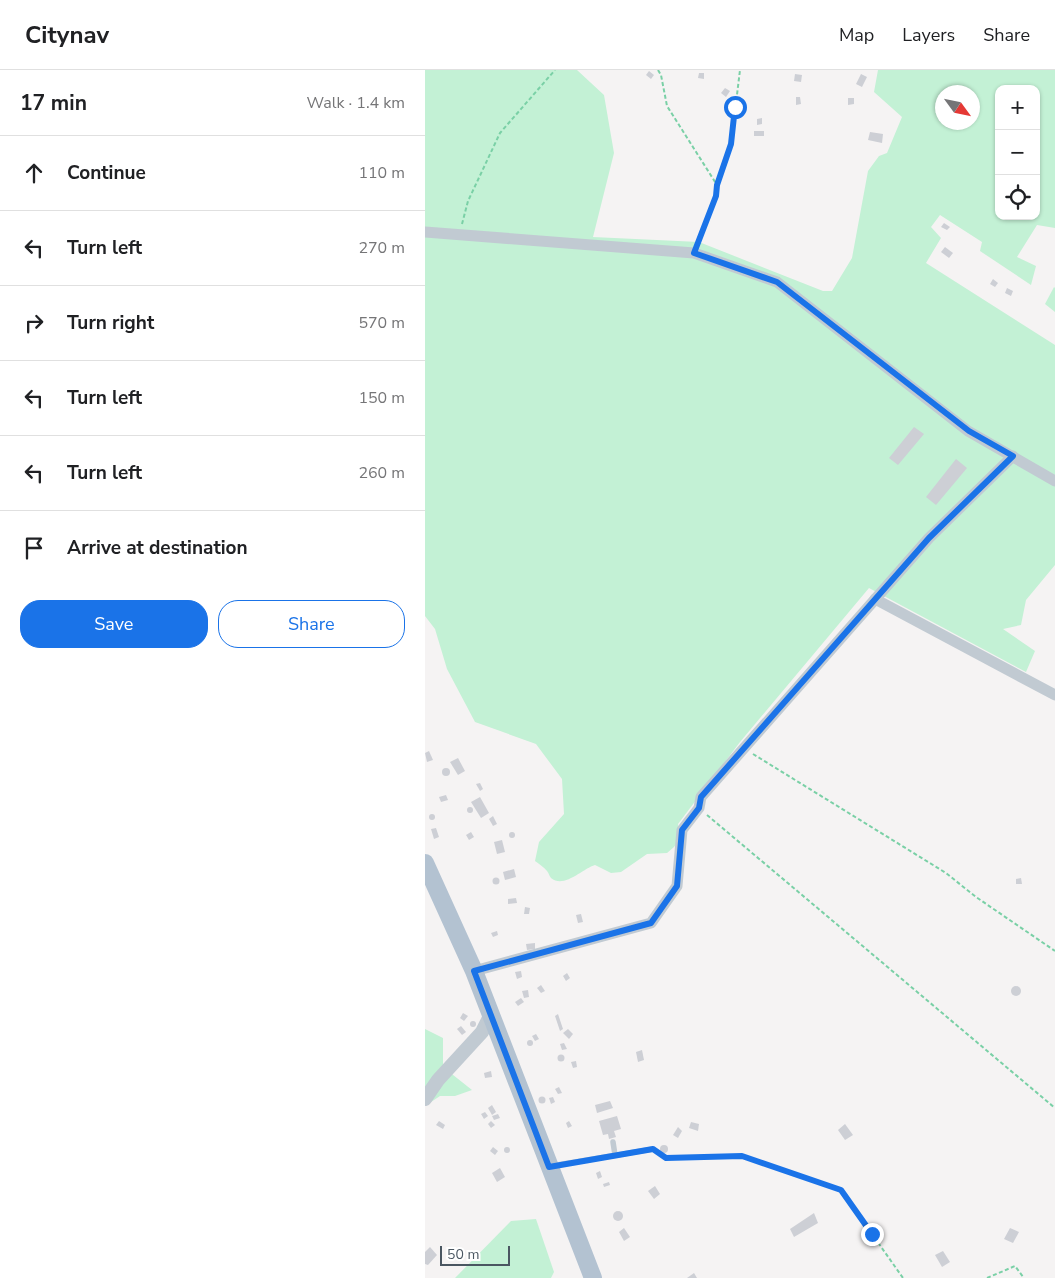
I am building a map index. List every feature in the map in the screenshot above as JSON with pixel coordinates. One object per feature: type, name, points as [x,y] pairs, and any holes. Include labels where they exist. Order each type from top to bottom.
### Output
[{"type":"main road","points":[[425,863],[474,971],[593,1278]]},
{"type":"street","points":[[425,232],[694,253],[777,282],[969,431],[1055,481]]},
{"type":"street","points":[[474,971],[651,923],[677,886],[682,830],[699,808],[701,797],[929,538],[1013,456]]},
{"type":"street","points":[[875,599],[1055,695]]},
{"type":"street","points":[[425,1099],[438,1080],[482,1032],[490,1016]]},
{"type":"lane","points":[[613,1142],[615,1155]]},
{"type":"lane","points":[[549,1167],[653,1149]]},
{"type":"path","points":[[459,235],[468,201],[501,134],[555,70]]},
{"type":"path","points":[[658,70],[661,75],[667,106],[717,185]]},
{"type":"path","points":[[694,253],[716,196],[717,185],[731,144],[740,70]]},
{"type":"path","points":[[744,749],[946,873],[976,897],[1055,951]]},
{"type":"path","points":[[699,808],[1055,1108]]},
{"type":"path","points":[[653,1149],[666,1158],[742,1156],[841,1190],[903,1278]]},
{"type":"path","points":[[987,1278],[1015,1266],[1024,1278]]},
{"type":"green space","points":[[425,70],[577,70],[604,95],[614,153],[593,237],[699,242],[823,291],[832,291],[852,258],[868,171],[879,156],[887,153],[902,117],[874,92],[878,70],[1055,70],[1055,228],[1037,225],[1017,257],[1036,266],[1031,285],[980,251],[982,242],[940,215],[931,227],[941,238],[926,263],[1055,345],[1055,565],[1026,600],[1021,625],[1003,629],[1035,651],[1026,672],[869,588],[740,742],[678,824],[680,839],[674,847],[667,853],[647,854],[621,872],[611,873],[595,865],[567,880],[556,881],[535,861],[539,842],[564,814],[562,779],[536,744],[475,722],[447,669],[435,629],[425,616]]},
{"type":"green space","points":[[1055,288],[1055,312],[1045,304]]},
{"type":"green space","points":[[425,1029],[443,1038],[443,1067],[472,1090],[455,1096],[440,1096],[425,1106]]},
{"type":"green space","points":[[536,1219],[554,1272],[551,1278],[455,1278],[511,1221]]},
{"type":"building","points":[[649,71],[654,75],[651,79],[646,75]]},
{"type":"building","points":[[699,73],[704,73],[704,79],[698,78]]},
{"type":"building","points":[[795,74],[802,75],[801,82],[794,81]]},
{"type":"building","points":[[861,74],[867,77],[862,87],[856,84]]},
{"type":"building","points":[[725,88],[730,91],[726,97],[721,93]]},
{"type":"building","points":[[796,97],[800,97],[801,104],[796,105]]},
{"type":"building","points":[[848,98],[854,98],[854,104],[848,105]]},
{"type":"building","points":[[762,118],[762,124],[757,125],[757,119]]},
{"type":"building","points":[[754,131],[764,131],[764,136],[754,136]]},
{"type":"building","points":[[870,132],[883,134],[882,143],[868,140]]},
{"type":"building","points":[[944,223],[950,227],[947,230],[941,227]]},
{"type":"building","points":[[945,247],[953,253],[949,258],[941,252]]},
{"type":"building","points":[[993,279],[998,283],[995,287],[990,284]]},
{"type":"building","points":[[1007,288],[1013,291],[1011,296],[1005,293]]},
{"type":"building","points":[[914,427],[924,434],[898,465],[889,458]]},
{"type":"building","points":[[956,459],[967,468],[936,505],[926,497]]},
{"type":"building","points":[[429,751],[433,760],[427,762],[425,753]]},
{"type":"building","points":[[458,758],[465,771],[458,775],[450,762]]},
{"type":"building","points":[[446,768],[450,772],[446,776],[442,772]]},
{"type":"building","points":[[480,783],[483,789],[480,791],[476,784]]},
{"type":"building","points":[[446,795],[448,800],[441,802],[439,797]]},
{"type":"building","points":[[480,797],[489,813],[481,818],[471,802]]},
{"type":"building","points":[[470,807],[473,810],[470,813],[467,810]]},
{"type":"building","points":[[432,814],[435,817],[432,820],[429,817]]},
{"type":"building","points":[[493,816],[497,824],[493,826],[489,819]]},
{"type":"building","points":[[436,828],[439,837],[434,839],[431,829]]},
{"type":"building","points":[[471,832],[474,837],[469,840],[466,835]]},
{"type":"building","points":[[512,832],[515,835],[512,838],[509,835]]},
{"type":"building","points":[[502,840],[505,852],[497,854],[494,842]]},
{"type":"building","points":[[514,869],[516,877],[505,880],[503,872]]},
{"type":"building","points":[[496,878],[499,881],[496,884],[493,881]]},
{"type":"building","points":[[1021,878],[1022,884],[1016,884],[1016,879]]},
{"type":"building","points":[[516,898],[517,903],[508,904],[508,899]]},
{"type":"building","points":[[525,907],[530,908],[529,914],[524,914]]},
{"type":"building","points":[[581,914],[583,922],[578,923],[576,915]]},
{"type":"building","points":[[497,931],[498,935],[493,937],[491,933]]},
{"type":"building","points":[[535,943],[535,949],[527,950],[526,944]]},
{"type":"building","points":[[521,971],[522,977],[517,979],[515,972]]},
{"type":"building","points":[[567,973],[570,978],[566,981],[563,976]]},
{"type":"building","points":[[541,985],[545,991],[541,993],[537,988]]},
{"type":"building","points":[[1016,986],[1021,991],[1016,996],[1011,991]]},
{"type":"building","points":[[528,990],[529,997],[524,998],[522,991]]},
{"type":"building","points":[[521,998],[524,1002],[518,1006],[515,1002]]},
{"type":"building","points":[[463,1013],[468,1016],[464,1021],[460,1018]]},
{"type":"building","points":[[558,1014],[563,1029],[560,1031],[555,1016]]},
{"type":"building","points":[[473,1021],[476,1024],[473,1027],[470,1024]]},
{"type":"building","points":[[461,1026],[466,1032],[462,1035],[457,1029]]},
{"type":"building","points":[[568,1029],[573,1034],[569,1039],[563,1033]]},
{"type":"building","points":[[536,1034],[539,1039],[535,1041],[532,1036]]},
{"type":"building","points":[[530,1040],[533,1043],[530,1046],[527,1043]]},
{"type":"building","points":[[564,1043],[567,1049],[562,1050],[560,1044]]},
{"type":"building","points":[[642,1050],[644,1060],[638,1062],[636,1052]]},
{"type":"building","points":[[561,1055],[564,1058],[561,1061],[558,1058]]},
{"type":"building","points":[[576,1061],[577,1067],[573,1068],[571,1062]]},
{"type":"building","points":[[491,1071],[492,1077],[485,1078],[484,1073]]},
{"type":"building","points":[[559,1087],[562,1093],[558,1094],[555,1089]]},
{"type":"building","points":[[542,1096],[546,1100],[542,1104],[538,1100]]},
{"type":"building","points":[[553,1097],[555,1102],[551,1104],[549,1098]]},
{"type":"building","points":[[610,1101],[613,1108],[597,1113],[595,1105]]},
{"type":"building","points":[[492,1105],[496,1112],[492,1115],[488,1108]]},
{"type":"building","points":[[485,1112],[488,1116],[484,1119],[481,1114]]},
{"type":"building","points":[[498,1114],[500,1118],[494,1120],[492,1116]]},
{"type":"building","points":[[617,1116],[621,1129],[614,1131],[616,1137],[609,1139],[608,1134],[603,1135],[599,1121]]},
{"type":"building","points":[[439,1121],[445,1125],[443,1129],[436,1125]]},
{"type":"building","points":[[491,1121],[495,1125],[491,1128],[488,1124]]},
{"type":"building","points":[[569,1121],[572,1126],[568,1128],[566,1123]]},
{"type":"building","points":[[691,1122],[699,1124],[698,1131],[689,1128]]},
{"type":"building","points":[[845,1124],[853,1135],[845,1140],[838,1130]]},
{"type":"building","points":[[678,1127],[682,1131],[678,1138],[673,1135]]},
{"type":"building","points":[[664,1145],[668,1149],[664,1153],[660,1149]]},
{"type":"building","points":[[493,1147],[498,1151],[495,1155],[490,1151]]},
{"type":"building","points":[[507,1147],[510,1150],[507,1153],[504,1150]]},
{"type":"building","points":[[500,1168],[505,1177],[497,1182],[492,1173]]},
{"type":"building","points":[[600,1171],[602,1177],[598,1179],[596,1173]]},
{"type":"building","points":[[609,1182],[610,1185],[604,1187],[603,1184]]},
{"type":"building","points":[[655,1186],[660,1194],[654,1199],[648,1191]]},
{"type":"building","points":[[618,1211],[623,1216],[618,1221],[613,1216]]},
{"type":"building","points":[[814,1213],[818,1223],[794,1237],[790,1229]]},
{"type":"building","points":[[624,1228],[630,1237],[624,1241],[619,1232]]},
{"type":"building","points":[[1010,1228],[1019,1232],[1013,1243],[1004,1239]]},
{"type":"building","points":[[430,1247],[437,1255],[428,1265],[425,1264],[425,1252]]},
{"type":"building","points":[[943,1251],[950,1262],[942,1267],[935,1255]]},
{"type":"building","points":[[694,1273],[697,1278],[687,1278]]},
{"type":"route","points":[[735,107],[731,144],[717,185],[716,196],[694,253],[777,282],[969,431],[1013,456],[929,538],[701,797],[699,808],[682,830],[677,886],[651,923],[474,971],[549,1167],[653,1149],[666,1158],[742,1156],[841,1190],[872,1234]]}]
